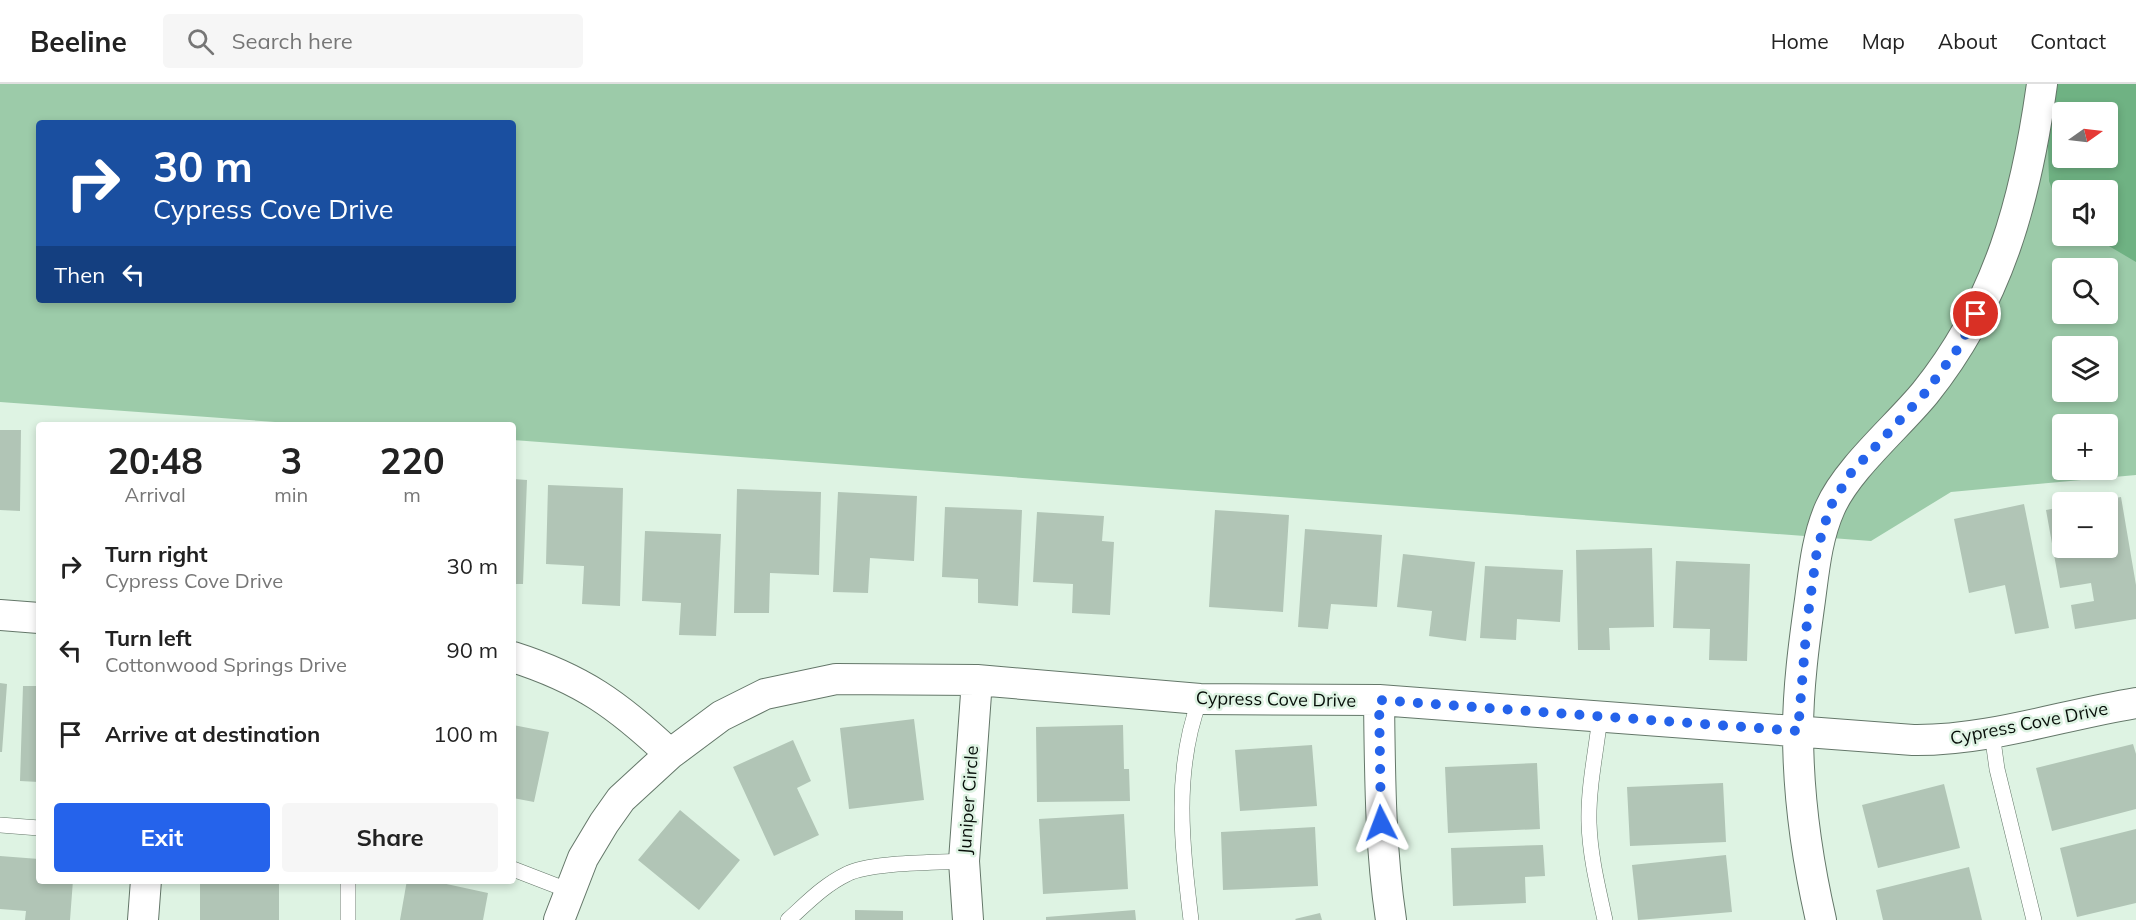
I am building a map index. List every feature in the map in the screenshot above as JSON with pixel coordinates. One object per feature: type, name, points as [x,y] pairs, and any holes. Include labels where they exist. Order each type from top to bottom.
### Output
[{"type":"street","points":[[1821,920],[1804,825],[1798,731],[1807,622],[1817,550],[1830,507],[1851,473],[1926,392],[1959,347],[1994,282],[2011,236],[2035,139],[2042,84]]},
{"type":"street","points":[[0,615],[36,618]]},
{"type":"street","points":[[516,658],[556,671],[597,694],[634,721],[670,754]]},
{"type":"street","name":"Cypress Cove Drive","points":[[559,920],[583,858],[621,799],[670,754],[721,716],[765,694],[836,679],[977,680],[1200,699],[1379,700],[1941,740],[1992,733],[2136,703]]},
{"type":"street","name":"Juniper Circle","points":[[968,920],[964,861],[977,680]]},
{"type":"street","points":[[1379,700],[1380,800],[1384,871],[1391,920]]},
{"type":"street","points":[[142,920],[146,884]]},
{"type":"lane","points":[[1191,920],[1181,810],[1184,756],[1189,728],[1200,699]]},
{"type":"lane","points":[[1600,717],[1589,823],[1592,861],[1605,920]]},
{"type":"lane","points":[[1992,733],[1997,768],[2034,920]]},
{"type":"lane","points":[[0,825],[36,828]]},
{"type":"lane","points":[[788,920],[820,890],[849,872],[892,865],[964,861]]},
{"type":"lane","points":[[516,870],[570,891]]},
{"type":"lane","points":[[348,884],[348,920]]},
{"type":"shaded area","points":[[0,84],[2136,84],[2136,475],[2118,477],[2118,414],[2052,414],[2052,480],[2082,480],[1951,492],[1871,541],[516,440],[516,422],[275,422],[0,402]]},
{"type":"shaded area","points":[[2054,84],[2136,84],[2136,262],[2109,246],[2118,246],[2118,180],[2052,180],[2052,189],[2049,181],[2048,146],[2052,105],[2052,168],[2118,168],[2118,102],[2052,102]]},
{"type":"building","points":[[0,430],[21,430],[20,511],[0,510]]},
{"type":"building","points":[[516,479],[527,480],[523,584],[516,584]]},
{"type":"building","points":[[548,485],[623,488],[620,606],[582,604],[584,566],[546,564]]},
{"type":"building","points":[[737,489],[821,492],[819,575],[770,573],[769,613],[734,613]]},
{"type":"building","points":[[838,492],[917,496],[914,561],[870,558],[868,593],[833,592]]},
{"type":"building","points":[[2121,497],[2136,585],[2136,619],[2075,629],[2071,605],[2094,601],[2091,583],[2060,588],[2055,558],[2118,558],[2118,498]]},
{"type":"building","points":[[2024,504],[2049,628],[2015,634],[2005,585],[1969,593],[1954,519]]},
{"type":"building","points":[[945,507],[1022,510],[1018,606],[978,603],[978,579],[942,577]]},
{"type":"building","points":[[2052,509],[2052,543],[2046,510]]},
{"type":"building","points":[[1215,510],[1289,515],[1283,612],[1209,607]]},
{"type":"building","points":[[1037,512],[1104,516],[1102,541],[1114,542],[1110,615],[1072,613],[1073,584],[1033,582]]},
{"type":"building","points":[[1305,529],[1382,535],[1377,607],[1331,604],[1328,629],[1298,627]]},
{"type":"building","points":[[645,531],[721,534],[716,636],[679,635],[681,603],[642,601]]},
{"type":"building","points":[[1652,548],[1654,627],[1609,628],[1610,650],[1578,650],[1576,550]]},
{"type":"building","points":[[1403,554],[1475,562],[1466,641],[1429,636],[1432,611],[1397,607]]},
{"type":"building","points":[[1676,561],[1750,564],[1747,661],[1709,660],[1710,629],[1673,628]]},
{"type":"building","points":[[1485,566],[1563,570],[1560,622],[1517,619],[1516,640],[1480,638]]},
{"type":"building","points":[[0,683],[7,684],[2,752],[0,752]]},
{"type":"building","points":[[23,686],[36,686],[36,782],[20,781]]},
{"type":"building","points":[[914,719],[924,800],[849,809],[840,728]]},
{"type":"building","points":[[1123,725],[1124,769],[1129,769],[1130,801],[1037,802],[1036,727]]},
{"type":"building","points":[[516,726],[549,732],[534,802],[516,799]]},
{"type":"building","points":[[793,740],[811,781],[797,788],[819,835],[774,856],[733,767]]},
{"type":"building","points":[[2133,744],[2136,754],[2136,809],[2052,831],[2036,768]]},
{"type":"building","points":[[1312,745],[1317,806],[1240,811],[1235,750]]},
{"type":"building","points":[[1537,763],[1540,829],[1448,833],[1445,767]]},
{"type":"building","points":[[1723,783],[1726,842],[1630,846],[1627,787]]},
{"type":"building","points":[[1944,784],[1960,848],[1878,868],[1862,805]]},
{"type":"building","points":[[680,810],[740,860],[699,910],[638,860]]},
{"type":"building","points":[[1124,814],[1128,889],[1043,894],[1039,819]]},
{"type":"building","points":[[1315,827],[1318,886],[1223,890],[1221,832]]},
{"type":"building","points":[[2136,829],[2136,903],[2077,917],[2060,848]]},
{"type":"building","points":[[1543,845],[1545,876],[1525,877],[1526,903],[1453,906],[1451,848]]},
{"type":"building","points":[[1726,855],[1732,912],[1638,920],[1632,865]]},
{"type":"building","points":[[0,856],[36,859],[36,884],[73,884],[70,920],[25,920],[26,911],[0,909]]},
{"type":"building","points":[[1969,867],[1982,920],[1883,920],[1876,890]]},
{"type":"building","points":[[200,884],[279,884],[279,920],[200,920]]},
{"type":"building","points":[[406,884],[446,884],[488,893],[483,920],[400,920]]},
{"type":"building","points":[[855,910],[903,911],[903,920],[855,920]]},
{"type":"building","points":[[1135,910],[1136,920],[1046,920],[1046,917]]},
{"type":"building","points":[[1320,913],[1322,920],[1295,919]]},
{"type":"route","points":[[1381,823],[1379,700],[1798,731],[1807,622],[1817,550],[1830,507],[1851,473],[1885,440],[1926,392],[1959,347],[1976,314]]}]
